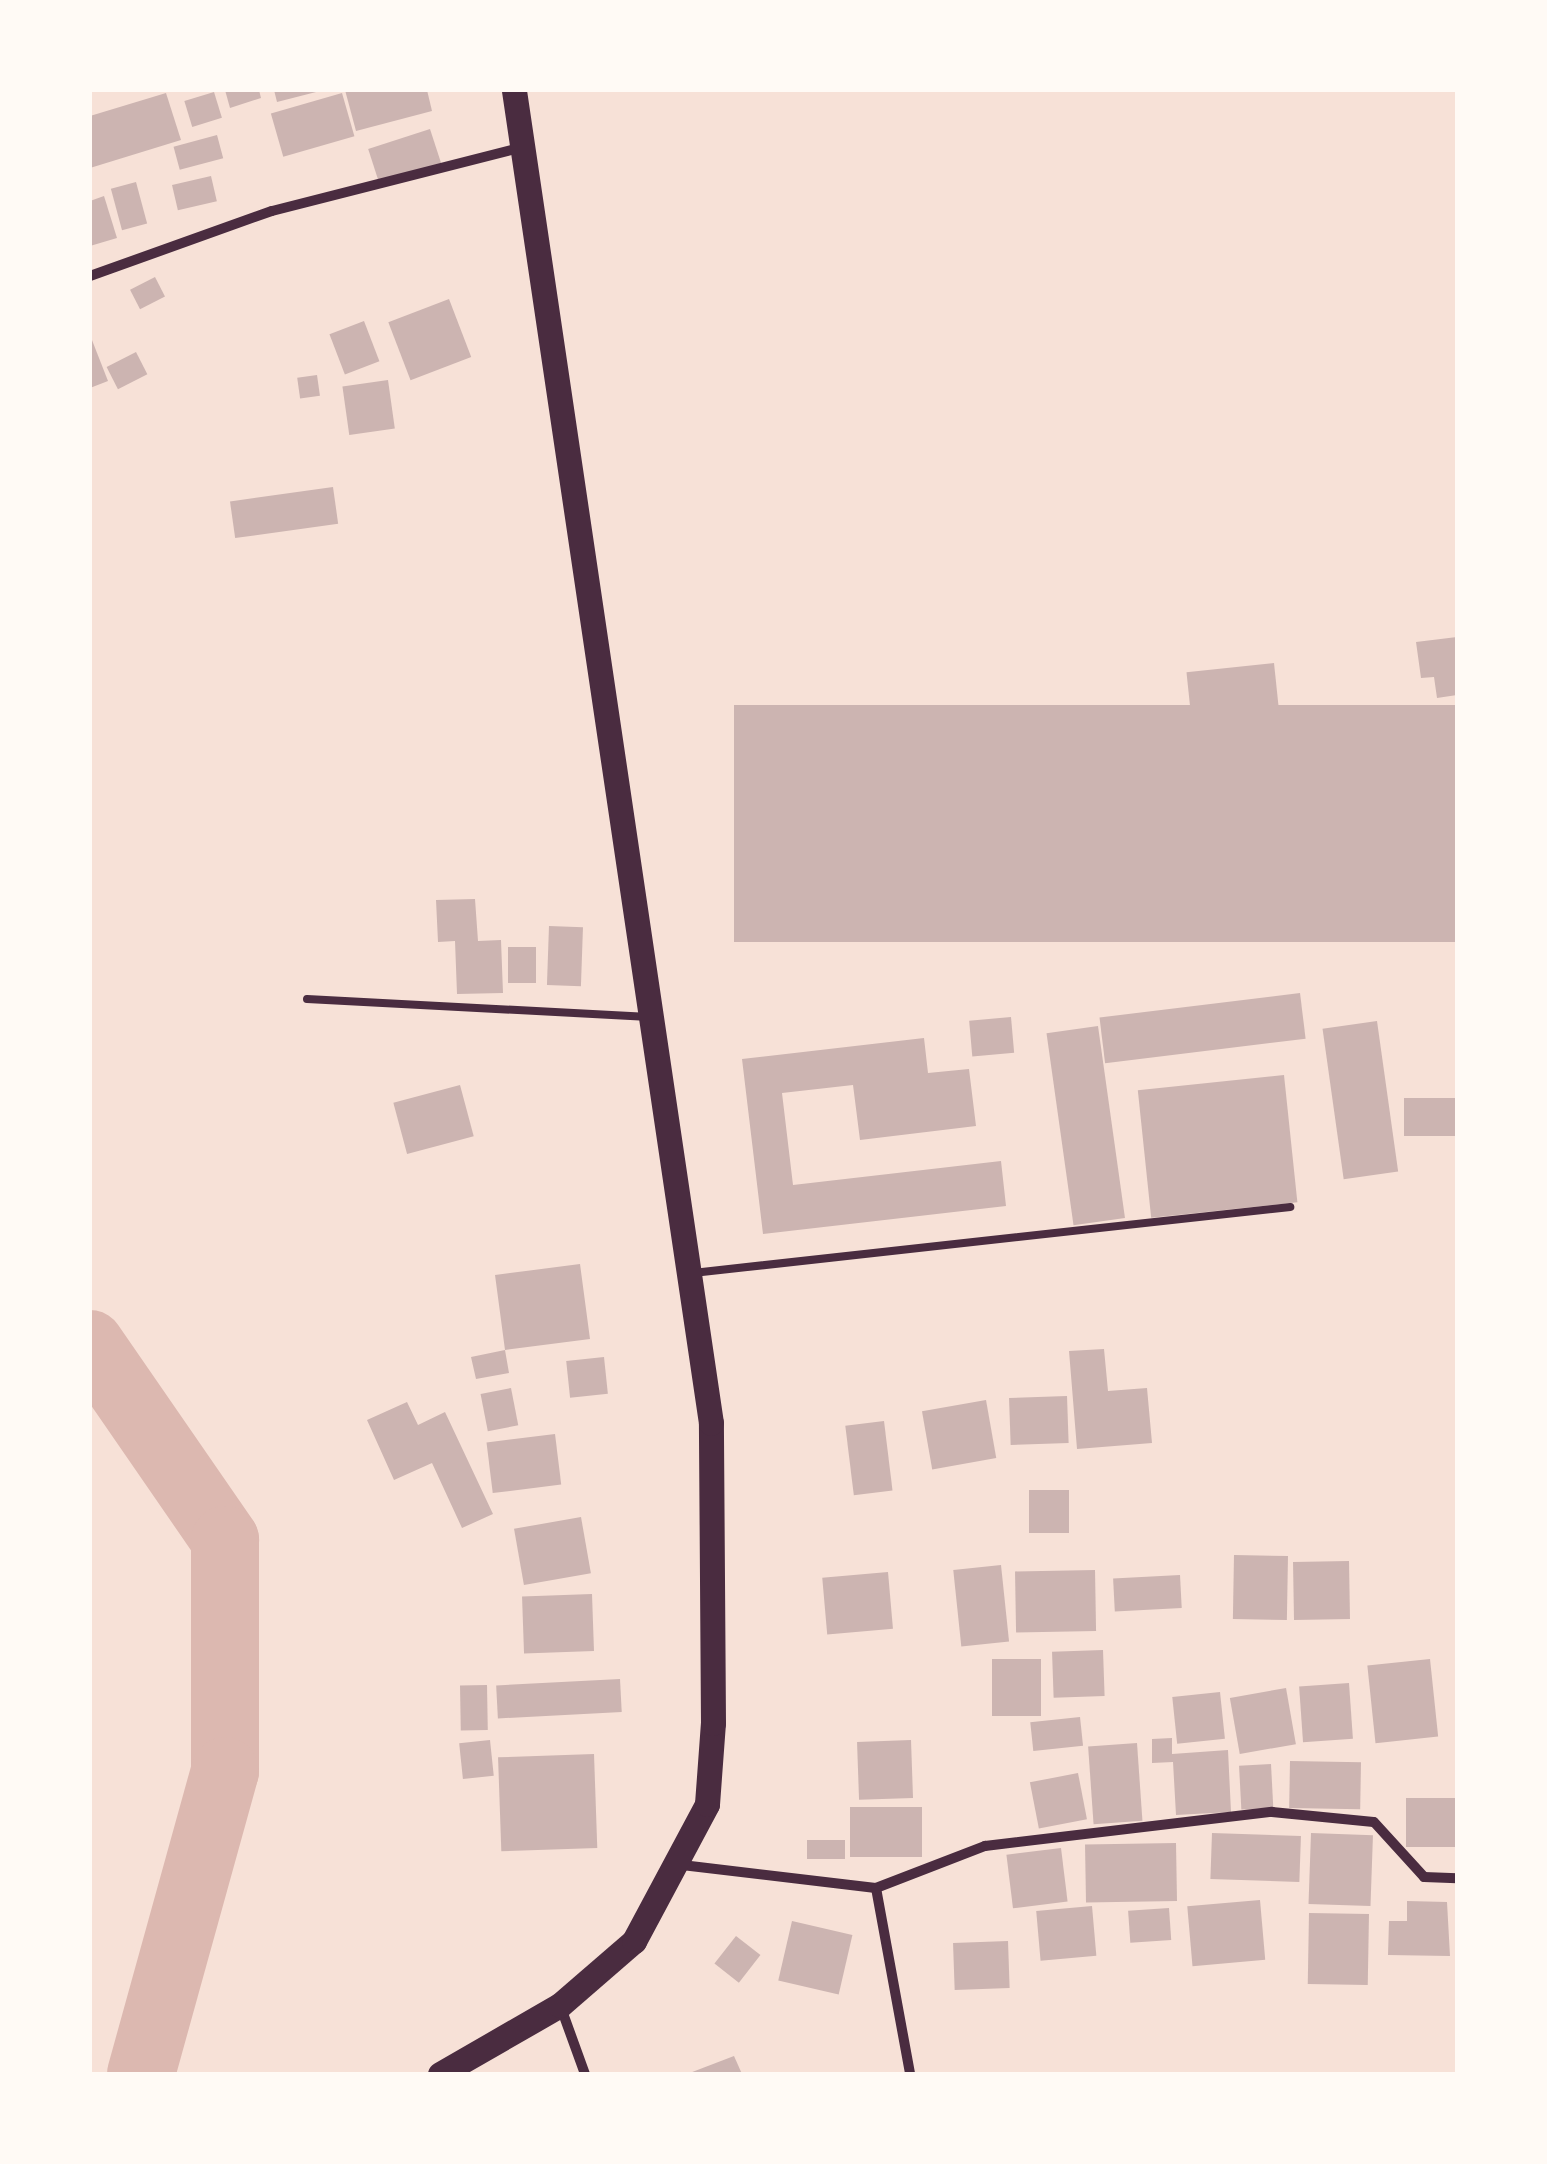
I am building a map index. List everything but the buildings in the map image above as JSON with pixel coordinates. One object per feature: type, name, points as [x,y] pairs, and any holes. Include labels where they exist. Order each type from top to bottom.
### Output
[{"type":"highway","points":[[440,2074],[560,2005],[634,1941],[682,1865],[707,1804],[717,1554],[710,1423],[514,90]]},
{"type":"street","points":[[90,276],[272,210],[521,148]]},
{"type":"street","points":[[682,1865],[876,1888],[985,1846],[1272,1812],[1374,1822],[1424,1877],[1457,1878]]},
{"type":"street","points":[[876,1888],[910,2074]]},
{"type":"street","points":[[560,2005],[584,2074]]},
{"type":"lane","points":[[308,999],[649,1017]]},
{"type":"lane","points":[[688,1273],[1290,1208]]},
{"type":"waterway","points":[[90,1344],[225,1540],[225,1771],[141,2074]]}]
